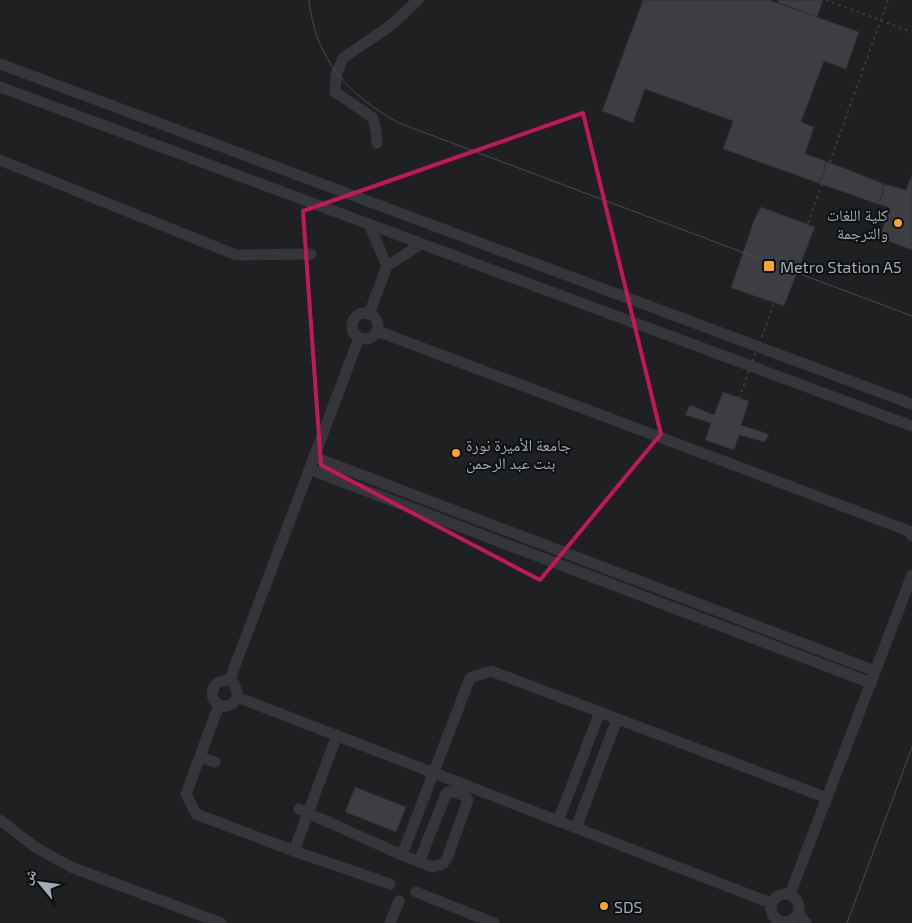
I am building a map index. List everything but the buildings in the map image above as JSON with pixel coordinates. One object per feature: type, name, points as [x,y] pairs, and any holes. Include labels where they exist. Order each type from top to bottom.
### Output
[{"type":"street","points":[[377,143],[373,118],[335,92],[336,75],[343,58],[390,26],[418,0]]},
{"type":"street","points":[[0,64],[912,404]]},
{"type":"street","points":[[0,87],[912,426]]},
{"type":"street","points":[[0,160],[236,255],[311,254]]},
{"type":"street","points":[[369,224],[387,266]]},
{"type":"street","points":[[369,314],[387,266],[421,244]]},
{"type":"street","points":[[369,314],[378,323],[377,331],[367,339],[359,338],[353,332],[352,323],[357,316],[369,314]]},
{"type":"street","points":[[377,331],[908,531],[912,536]]},
{"type":"street","points":[[230,680],[359,338]]},
{"type":"street","points":[[314,457],[875,671]]},
{"type":"street","points":[[309,469],[871,683]]},
{"type":"street","points":[[790,894],[912,575]]},
{"type":"street","points":[[402,855],[470,678],[491,671],[827,798]]},
{"type":"street","points":[[230,680],[238,690],[237,697],[231,705],[219,705],[213,698],[214,686],[221,681],[230,680]]},
{"type":"street","points":[[237,697],[434,773],[459,788],[558,821],[771,903]]},
{"type":"street","points":[[219,705],[186,794],[196,814],[294,851],[390,884]]},
{"type":"street","points":[[558,821],[600,712]]},
{"type":"street","points":[[576,828],[617,718]]},
{"type":"street","points":[[294,851],[304,811],[337,735]]},
{"type":"street","points":[[200,756],[215,762]]},
{"type":"street","points":[[304,811],[402,855],[432,867],[438,867],[447,858],[468,800],[459,788]]},
{"type":"street","points":[[419,862],[446,794],[459,788]]},
{"type":"street","points":[[0,820],[35,848],[71,867],[221,923]]},
{"type":"street","points":[[416,892],[494,923]]},
{"type":"street","points":[[790,894],[799,904],[798,913],[792,920],[778,922],[772,914],[771,903],[778,895],[790,894]]},
{"type":"street","points":[[390,923],[399,901]]},
{"type":"street","points":[[798,913],[806,923]]},
{"type":"path","points":[[826,0],[912,32]]},
{"type":"path","points":[[808,223],[888,0]]},
{"type":"path","points":[[824,174],[882,196]]},
{"type":"path","points":[[739,398],[774,304]]},
{"type":"highlighted area","points":[[583,113],[661,434],[540,580],[321,465],[303,211]]},
{"type":"shaded area","name":"جامعة الأميرة نورة بنت عبد الرحمن","points":[[0,0],[912,0],[912,923],[0,923]]},
{"type":"tram line","points":[[309,0],[312,21],[318,40],[337,73],[364,100],[399,123],[912,316]]},
{"type":"tram line","points":[[847,923],[912,747]]},
{"type":"place","name":"كلية اللغات والترجمة","points":[[898,223]]},
{"type":"place","name":"Metro Station A5","points":[[769,266]]},
{"type":"place","name":"جامعة الأميرة نورة بنت عبد الرحمن","points":[[456,453]]},
{"type":"place","name":"SDS","points":[[604,906]]}]
